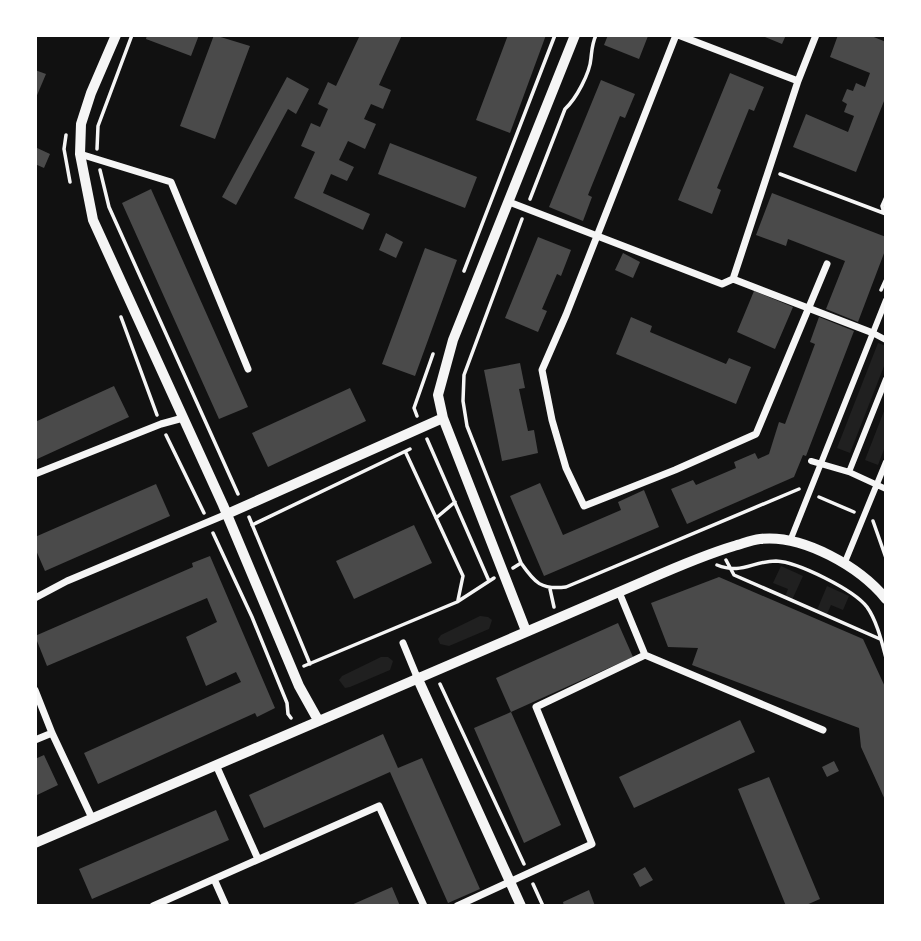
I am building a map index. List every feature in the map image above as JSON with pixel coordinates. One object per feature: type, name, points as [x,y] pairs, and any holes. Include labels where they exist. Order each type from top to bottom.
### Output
[{"type":"street","points":[[116,35],[85,108],[81,124],[80,154],[93,220],[318,720]]},
{"type":"street","points":[[526,631],[443,418],[438,395],[453,340],[575,35]]},
{"type":"street","points":[[798,81],[677,35],[542,369],[552,420],[566,468],[584,506],[756,434],[827,264]]},
{"type":"street","points":[[733,279],[798,81],[816,35]]},
{"type":"street","points":[[80,154],[171,182],[248,369]]},
{"type":"street","points":[[509,202],[722,284],[733,279],[886,340]]},
{"type":"street","points":[[790,541],[886,300]]},
{"type":"street","points":[[849,472],[886,379]]},
{"type":"street","points":[[35,474],[161,424],[183,418]]},
{"type":"street","points":[[35,598],[67,581],[246,507],[443,418]]},
{"type":"street","points":[[811,460],[849,472],[886,489]]},
{"type":"street","points":[[845,562],[886,462]]},
{"type":"street","points":[[35,843],[708,554],[760,538],[790,541],[845,562],[886,599]]},
{"type":"street","points":[[619,592],[645,655],[823,730]]},
{"type":"street","points":[[403,643],[521,906]]},
{"type":"street","points":[[457,906],[592,844],[537,706],[645,655]]},
{"type":"street","points":[[35,690],[92,818]]},
{"type":"street","points":[[35,740],[52,733]]},
{"type":"street","points":[[216,765],[258,859]]},
{"type":"street","points":[[153,906],[379,806],[424,906]]},
{"type":"street","points":[[214,879],[226,906]]},
{"type":"path","points":[[132,35],[98,126],[97,159],[109,207],[246,507],[310,664]]},
{"type":"path","points":[[596,35],[590,50],[591,58],[575,99],[565,109],[464,374],[463,401],[467,426],[521,563],[534,581],[550,589],[566,587],[799,489],[872,519],[886,558]]},
{"type":"path","points":[[769,170],[885,213]]},
{"type":"path","points":[[885,213],[883,206],[886,197]]},
{"type":"path","points":[[420,444],[428,441]]},
{"type":"path","points":[[252,525],[413,448]]},
{"type":"path","points":[[405,452],[463,576],[457,602]]},
{"type":"path","points":[[436,518],[455,502]]},
{"type":"path","points":[[714,563],[731,570],[775,561],[836,584],[867,607],[886,659]]},
{"type":"path","points":[[282,690],[294,671],[457,602],[521,563]]},
{"type":"path","points":[[731,570],[734,575],[880,639]]},
{"type":"path","points":[[440,682],[542,906]]},
{"type":"shaded area","points":[[878,343],[886,346],[886,361],[850,453],[837,448]]},
{"type":"shaded area","points":[[886,406],[886,444],[878,465],[865,460]]},
{"type":"shaded area","points":[[781,566],[803,576],[792,600],[785,597],[788,589],[773,583]]},
{"type":"shaded area","points":[[827,586],[849,596],[843,610],[831,605],[827,614],[817,610]]},
{"type":"shaded area","points":[[480,616],[492,620],[489,629],[449,646],[440,644],[438,639],[441,635]]},
{"type":"shaded area","points":[[381,657],[388,657],[393,661],[390,670],[345,688],[339,680],[342,676]]},
{"type":"building","points":[[147,35],[199,35],[191,56],[146,39]]},
{"type":"building","points":[[214,35],[250,46],[215,139],[180,126]]},
{"type":"building","points":[[360,35],[402,35],[379,85],[391,90],[383,109],[371,104],[364,119],[376,124],[365,149],[348,141],[339,160],[354,167],[347,181],[331,174],[323,193],[370,214],[363,230],[294,198],[315,152],[301,146],[311,123],[320,127],[328,109],[318,104],[328,82],[336,86]]},
{"type":"building","points":[[508,35],[546,35],[510,133],[476,120]]},
{"type":"building","points":[[608,35],[648,36],[639,59],[604,45]]},
{"type":"building","points":[[760,35],[786,35],[782,44]]},
{"type":"building","points":[[838,35],[869,35],[886,42],[886,96],[856,172],[793,147],[806,114],[848,132],[854,116],[844,112],[847,104],[842,101],[847,89],[853,91],[856,83],[865,87],[870,73],[830,57]]},
{"type":"building","points":[[35,70],[46,74],[35,100]]},
{"type":"building","points":[[730,73],[764,87],[754,111],[749,109],[717,188],[721,190],[712,214],[678,200]]},
{"type":"building","points":[[287,77],[309,89],[296,114],[288,109],[236,205],[222,197]]},
{"type":"building","points":[[601,80],[635,94],[625,118],[620,116],[588,195],[592,197],[583,221],[549,207]]},
{"type":"building","points":[[390,143],[477,177],[465,208],[378,174]]},
{"type":"building","points":[[35,147],[50,154],[44,168],[35,164]]},
{"type":"building","points":[[151,189],[248,407],[219,419],[122,203]]},
{"type":"building","points":[[772,193],[886,237],[886,248],[858,322],[826,309],[845,261],[788,239],[786,246],[756,235]]},
{"type":"building","points":[[386,233],[403,242],[396,258],[379,250]]},
{"type":"building","points":[[538,237],[571,250],[561,276],[557,274],[542,309],[547,311],[538,332],[505,318]]},
{"type":"building","points":[[425,248],[457,260],[415,376],[382,364]]},
{"type":"building","points":[[623,253],[640,262],[633,278],[615,270]]},
{"type":"building","points":[[754,291],[793,307],[775,349],[737,332]]},
{"type":"building","points":[[631,317],[652,326],[650,332],[726,364],[729,358],[751,367],[736,404],[616,354]]},
{"type":"building","points":[[819,317],[854,331],[806,456],[803,455],[794,477],[687,524],[671,489],[693,480],[696,485],[736,468],[734,462],[755,453],[758,459],[769,454],[779,422],[785,424],[815,344],[810,342]]},
{"type":"building","points":[[520,363],[525,388],[519,389],[528,431],[534,430],[538,453],[502,461],[484,370]]},
{"type":"building","points":[[114,386],[129,417],[35,460],[35,422]]},
{"type":"building","points":[[350,388],[366,421],[268,467],[252,433]]},
{"type":"building","points":[[540,483],[563,535],[621,510],[618,502],[644,490],[659,527],[544,576],[510,496]]},
{"type":"building","points":[[156,484],[170,516],[45,571],[35,548],[35,537]]},
{"type":"building","points":[[414,525],[432,563],[354,599],[336,561]]},
{"type":"building","points":[[210,556],[275,708],[257,717],[255,713],[98,784],[84,753],[241,682],[236,672],[206,686],[186,637],[217,622],[207,598],[47,666],[35,636],[193,567],[192,563]]},
{"type":"building","points":[[719,577],[863,639],[886,689],[886,802],[861,747],[859,728],[692,665],[698,648],[668,647],[651,603]]},
{"type":"building","points":[[618,623],[633,657],[511,712],[496,678]]},
{"type":"building","points":[[511,712],[561,825],[524,843],[474,728]]},
{"type":"building","points":[[740,720],[755,752],[634,808],[619,777]]},
{"type":"building","points":[[383,734],[398,768],[422,758],[480,889],[448,903],[390,772],[264,828],[249,795]]},
{"type":"building","points":[[44,755],[58,785],[35,796],[35,759]]},
{"type":"building","points":[[834,761],[839,771],[827,777],[822,767]]},
{"type":"building","points":[[769,777],[820,899],[804,906],[786,906],[738,789]]},
{"type":"building","points":[[216,810],[229,840],[92,899],[79,869]]},
{"type":"building","points":[[645,867],[653,880],[640,887],[633,874]]},
{"type":"building","points":[[392,887],[400,906],[349,906]]},
{"type":"building","points":[[589,890],[595,906],[564,906],[563,902]]}]
